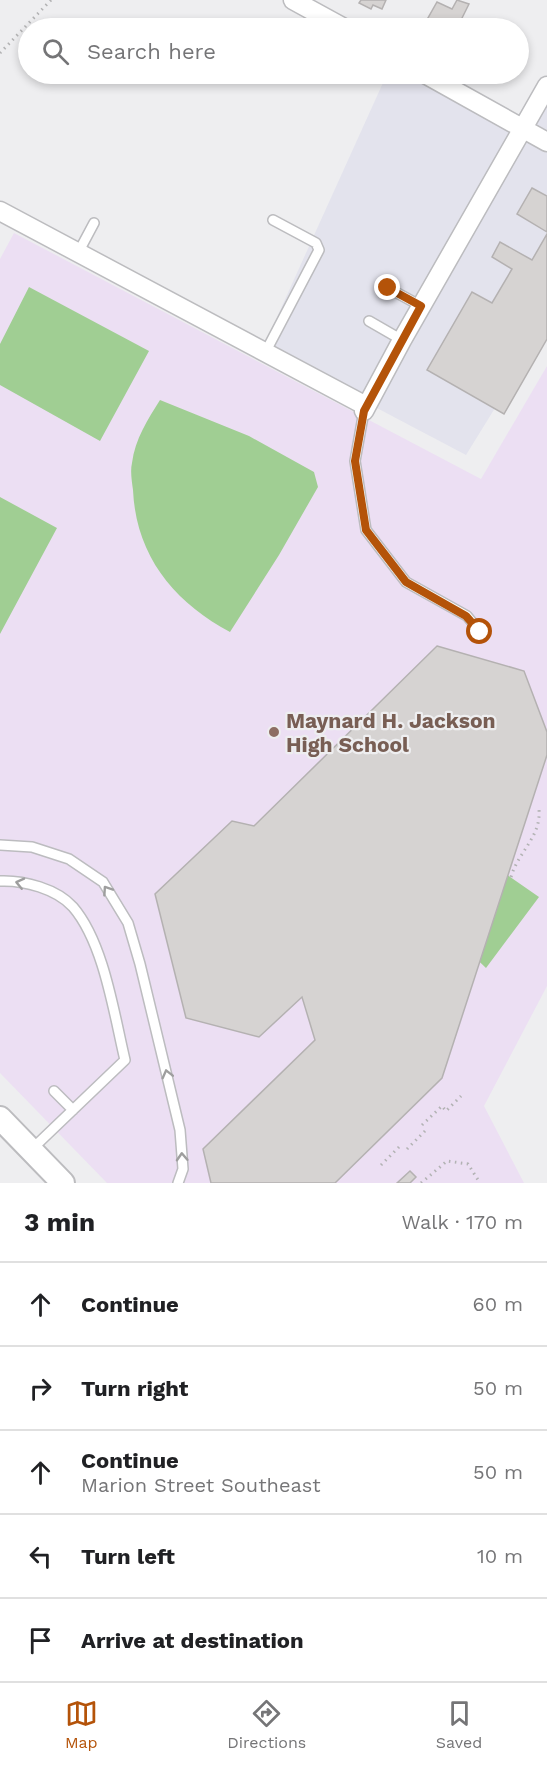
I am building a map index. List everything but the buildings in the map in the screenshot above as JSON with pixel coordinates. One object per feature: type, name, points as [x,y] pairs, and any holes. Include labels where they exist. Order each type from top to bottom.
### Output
[{"type":"street","points":[[293,0],[326,18]]},
{"type":"street","points":[[443,84],[547,142]]},
{"type":"street","points":[[0,211],[365,409],[547,86]]},
{"type":"street","points":[[0,1118],[63,1183]]},
{"type":"lane","points":[[265,353],[319,250],[316,243],[273,220]]},
{"type":"lane","points":[[78,253],[94,223]]},
{"type":"lane","points":[[388,288],[421,306]]},
{"type":"lane","points":[[369,321],[402,340]]},
{"type":"lane","points":[[365,409],[355,461],[366,530],[406,582],[466,616],[480,632]]},
{"type":"lane","points":[[0,845],[32,846],[69,859],[103,882],[128,923],[180,1130],[183,1169],[178,1183]]},
{"type":"lane","points":[[0,881],[12,881],[53,892],[72,906],[78,914],[89,932],[103,973],[125,1060],[32,1150]]},
{"type":"lane","points":[[54,1091],[73,1110]]},
{"type":"path","points":[[34,18],[51,0]]},
{"type":"path","points":[[0,53],[18,34]]},
{"type":"path","points":[[511,876],[515,864],[534,837],[540,821],[540,810]]},
{"type":"path","points":[[422,1125],[442,1106],[446,1111],[461,1096]]},
{"type":"path","points":[[407,1149],[426,1130]]},
{"type":"path","points":[[381,1165],[402,1144]]},
{"type":"path","points":[[421,1183],[447,1161],[468,1164],[480,1183]]},
{"type":"shaded area","points":[[547,78],[547,324],[466,455],[263,348],[382,84],[439,84],[515,130]]},
{"type":"shaded area","name":"Maynard H. Jackson High School","points":[[14,233],[481,479],[547,366],[547,986],[484,1106],[524,1183],[107,1183],[0,1073],[0,259]]},
{"type":"green space","points":[[29,287],[149,351],[100,441],[0,385],[0,344]]},
{"type":"green space","points":[[160,400],[249,436],[314,472],[318,487],[279,555],[230,632],[210,620],[175,591],[150,556],[142,536],[136,514],[131,466],[139,438]]},
{"type":"green space","points":[[0,497],[57,528],[0,634]]},
{"type":"green space","points":[[480,856],[539,897],[486,968],[434,918]]},
{"type":"place","name":"Maynard H. Jackson High School","points":[[274,732]]},
{"type":"route","points":[[388,288],[421,306],[364,411],[355,461],[366,530],[406,582],[466,616],[480,632]]}]
